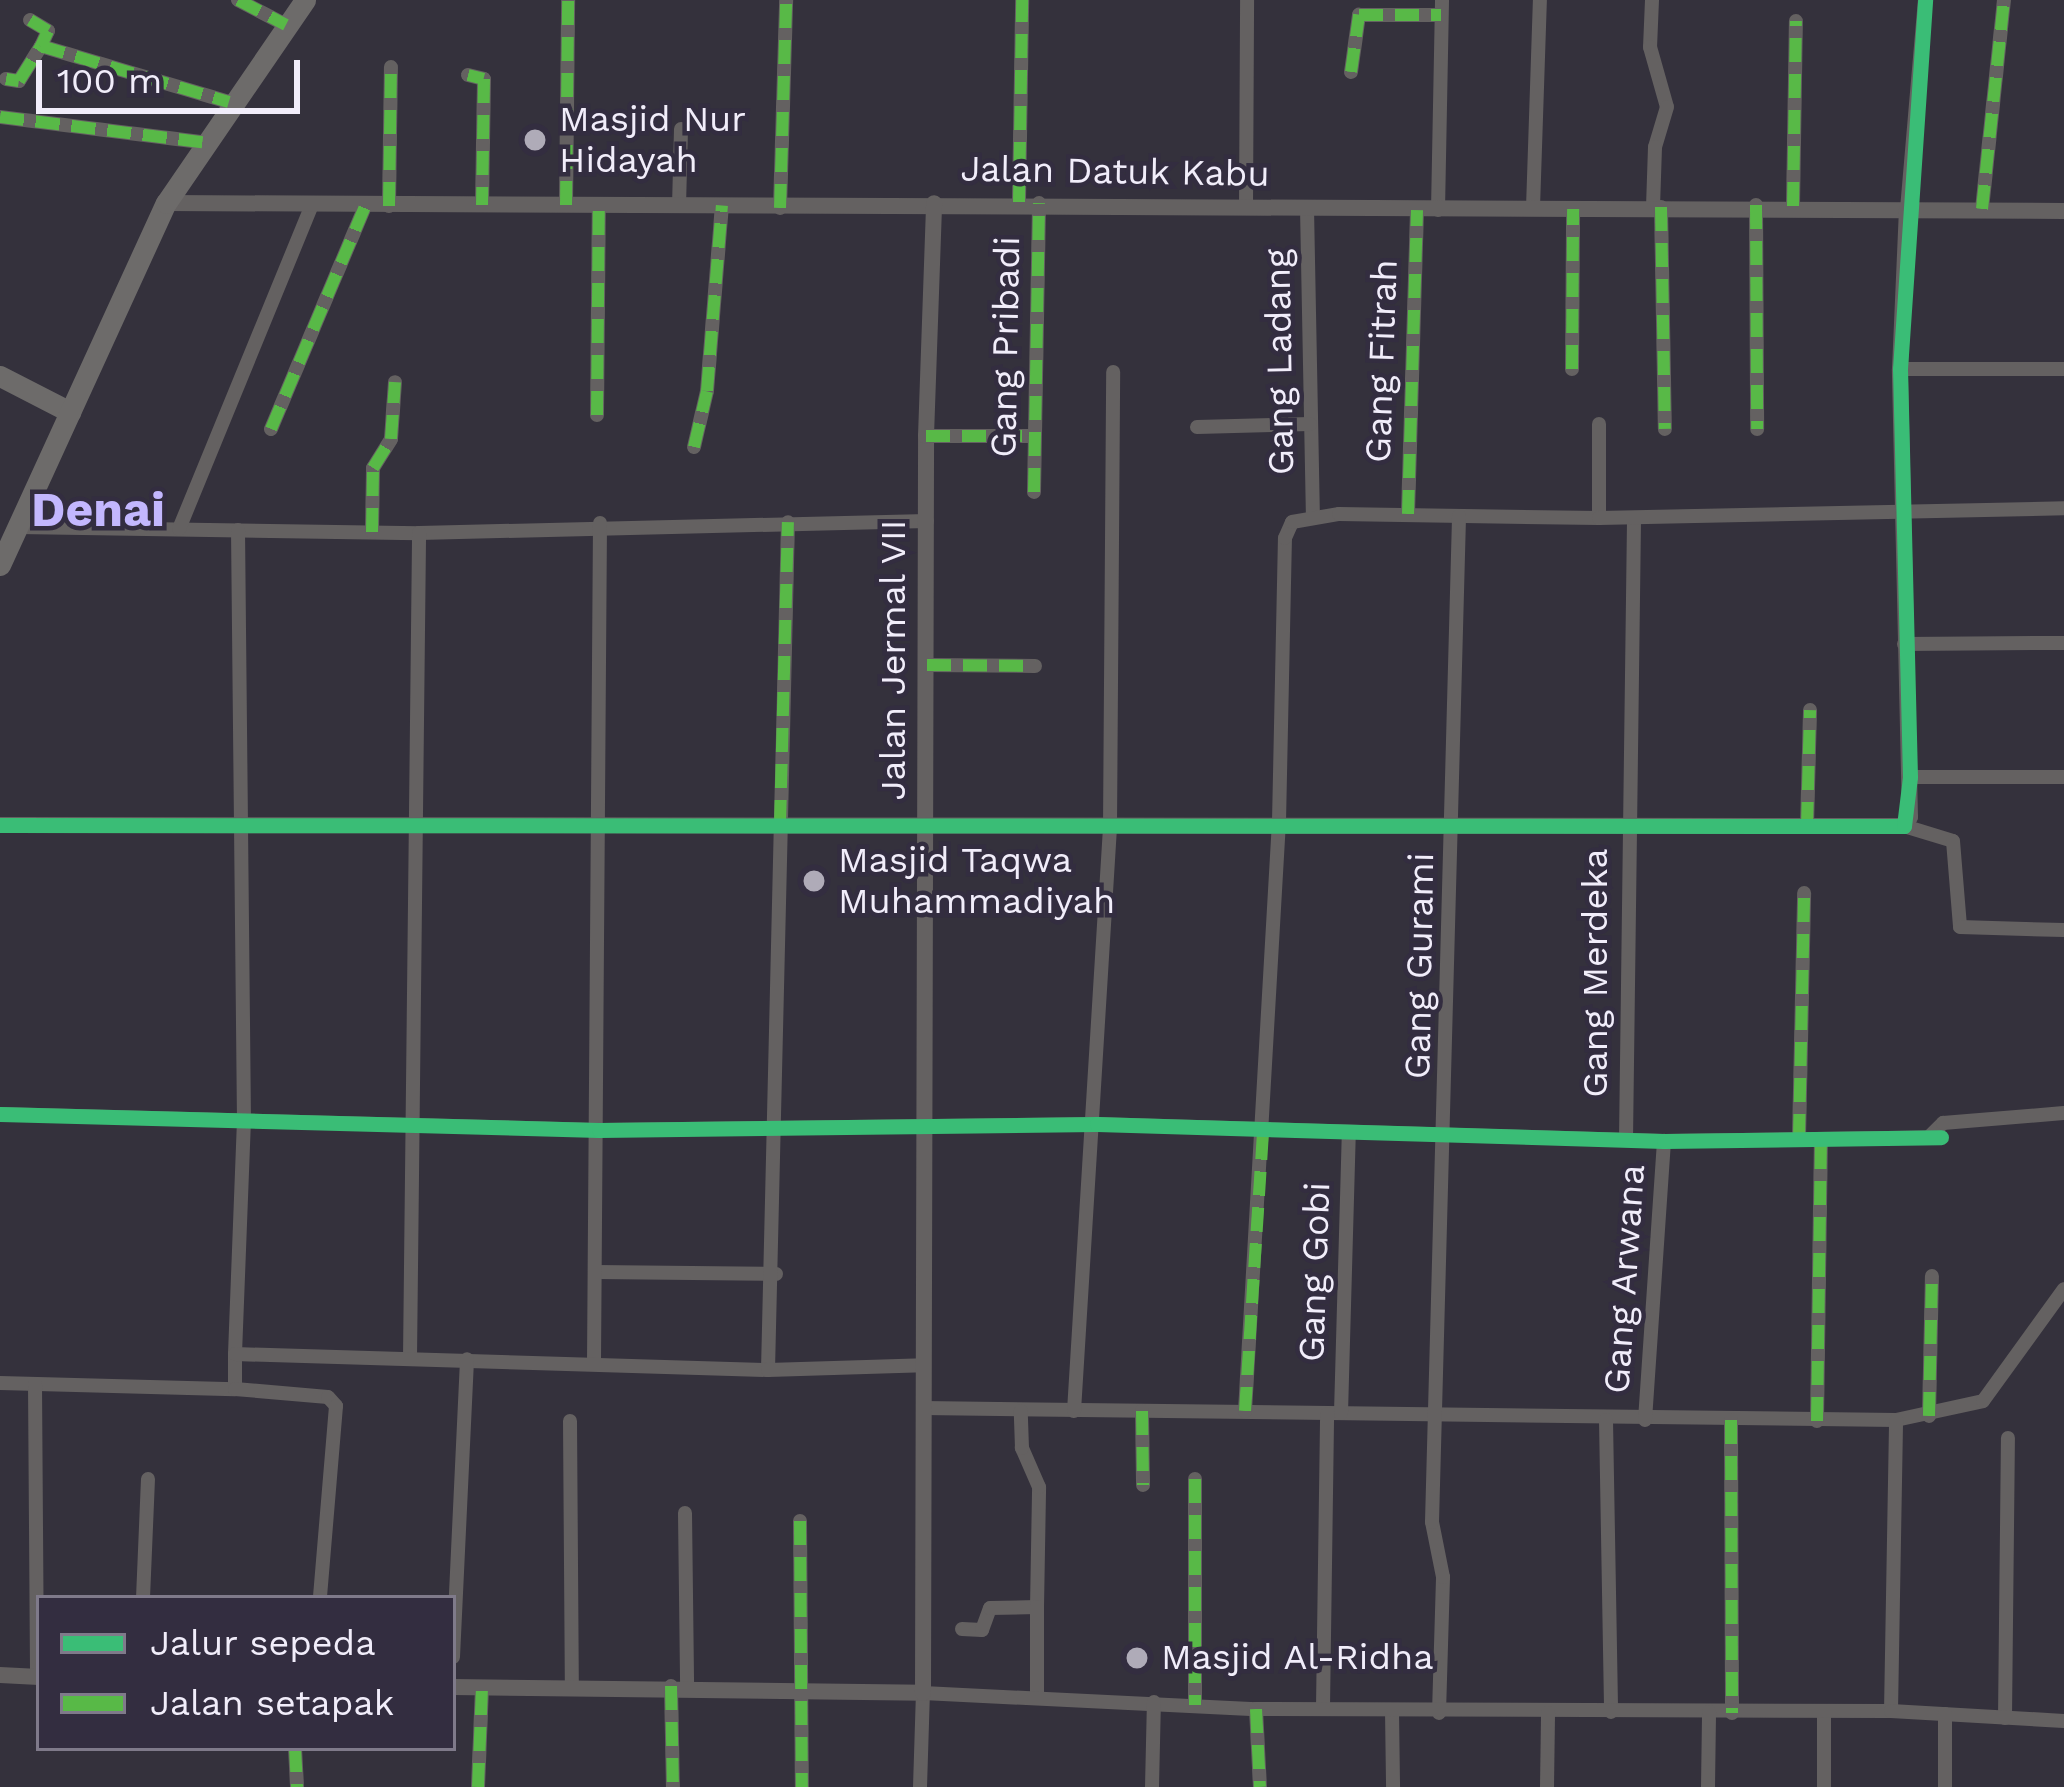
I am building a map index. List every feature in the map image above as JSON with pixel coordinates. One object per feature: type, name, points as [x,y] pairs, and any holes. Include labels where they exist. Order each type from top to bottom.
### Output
[{"type":"main road","points":[[0,566],[166,203],[229,102],[305,0]]},
{"type":"main road","points":[[0,376],[70,412]]},
{"type":"street","points":[[238,0],[286,25]]},
{"type":"street","points":[[566,206],[568,0]]},
{"type":"street","points":[[780,208],[786,0]]},
{"type":"street","name":"Gang Pribadi","points":[[1022,0],[1034,492]]},
{"type":"street","points":[[1246,208],[1247,0]]},
{"type":"street","points":[[1533,208],[1540,0]]},
{"type":"street","points":[[1652,0],[1650,47],[1667,107],[1655,147],[1665,430]]},
{"type":"street","points":[[1904,826],[1910,777],[1900,369],[1924,0]]},
{"type":"street","points":[[1982,209],[2004,0]]},
{"type":"street","points":[[1351,72],[1359,15],[1441,8],[1438,210]]},
{"type":"street","points":[[6,79],[20,81],[48,31],[31,20]]},
{"type":"street","points":[[1793,206],[1796,21]]},
{"type":"street","points":[[41,46],[229,102]]},
{"type":"street","points":[[389,206],[391,67]]},
{"type":"street","points":[[468,75],[484,79],[482,205]]},
{"type":"street","points":[[0,117],[202,142]]},
{"type":"street","points":[[679,206],[681,129]]},
{"type":"street","name":"Jalan Datuk Kabu","points":[[166,203],[780,208],[934,202],[1417,210],[1756,205],[2064,211]]},
{"type":"street","name":"Jalan Jermal VII","points":[[923,1693],[926,436],[934,202]]},
{"type":"street","points":[[179,529],[312,205]]},
{"type":"street","points":[[597,415],[599,205]]},
{"type":"street","points":[[1756,205],[1757,429]]},
{"type":"street","points":[[271,429],[365,206]]},
{"type":"street","points":[[694,447],[707,391],[722,206]]},
{"type":"street","name":"Gang Ladang","points":[[1307,208],[1313,515]]},
{"type":"street","points":[[1572,369],[1573,209]]},
{"type":"street","name":"Gang Fitrah","points":[[1408,514],[1417,210]]},
{"type":"street","points":[[1900,369],[2064,369]]},
{"type":"street","points":[[1074,1411],[1097,1124],[1110,827],[1113,372]]},
{"type":"street","points":[[372,532],[373,468],[392,435],[395,382]]},
{"type":"street","points":[[1197,427],[1310,424]]},
{"type":"street","points":[[1599,424],[1599,518]]},
{"type":"street","points":[[926,436],[1033,436]]},
{"type":"street","points":[[1245,1411],[1280,822],[1285,538],[1292,522],[1313,515],[1634,518],[2064,508]]},
{"type":"street","name":"Gang Gurami","points":[[1439,1713],[1444,1577],[1432,1522],[1447,1136],[1459,516]]},
{"type":"street","name":"Gang Merdeka","points":[[1626,1140],[1634,518]]},
{"type":"street","points":[[19,527],[419,532],[600,523],[927,521]]},
{"type":"street","points":[[768,1370],[776,1274],[773,1127],[788,522]]},
{"type":"street","points":[[593,1362],[603,823],[600,523]]},
{"type":"street","points":[[235,1389],[244,1122],[237,825],[238,530]]},
{"type":"street","points":[[410,1358],[419,532]]},
{"type":"street","points":[[1904,644],[2064,643]]},
{"type":"street","points":[[927,665],[1034,666]]},
{"type":"street","points":[[1807,826],[1810,710]]},
{"type":"street","points":[[1910,777],[2064,777]]},
{"type":"street","points":[[0,825],[415,829],[603,823],[928,828],[1280,822],[1904,826],[1953,841],[1960,927],[2064,930]]},
{"type":"street","points":[[1799,1138],[1804,893]]},
{"type":"street","points":[[0,1114],[599,1130],[1097,1124],[1664,1141],[1935,1137],[1959,1120],[2064,1113]]},
{"type":"street","name":"Gang Gobi","points":[[1323,1708],[1348,1132]]},
{"type":"street","points":[[1817,1421],[1821,1139]]},
{"type":"street","name":"Gang Arwana","points":[[1645,1420],[1664,1141]]},
{"type":"street","points":[[596,1272],[776,1274]]},
{"type":"street","points":[[1929,1416],[1932,1276]]},
{"type":"street","points":[[923,1408],[1435,1418],[1896,1420],[1983,1401],[2064,1289]]},
{"type":"street","points":[[235,1354],[768,1370],[923,1365]]},
{"type":"street","points":[[456,1595],[466,1359]]},
{"type":"street","points":[[0,1383],[235,1389],[328,1397],[336,1406],[320,1595]]},
{"type":"street","points":[[35,1384],[37,1595]]},
{"type":"street","points":[[1021,1411],[1022,1448],[1039,1487],[1036,1695]]},
{"type":"street","points":[[1142,1411],[1143,1485]]},
{"type":"street","points":[[1606,1420],[1611,1712]]},
{"type":"street","points":[[1731,1420],[1732,1713]]},
{"type":"street","points":[[1891,1711],[1896,1420]]},
{"type":"street","points":[[570,1421],[572,1688]]},
{"type":"street","points":[[2005,1718],[2008,1438]]},
{"type":"street","points":[[143,1595],[148,1479]]},
{"type":"street","points":[[1195,1479],[1195,1705]]},
{"type":"street","points":[[673,1787],[686,1513]]},
{"type":"street","points":[[800,1522],[802,1787]]},
{"type":"street","points":[[962,1629],[982,1630],[990,1608],[1037,1607]]},
{"type":"street","points":[[0,1675],[36,1677]]},
{"type":"street","points":[[456,1687],[679,1686],[1036,1695],[1256,1709],[1439,1713],[1824,1715],[1891,1711],[2064,1720]]},
{"type":"street","points":[[478,1787],[482,1688]]},
{"type":"street","points":[[920,1787],[923,1693]]},
{"type":"street","points":[[1152,1787],[1154,1702]]},
{"type":"street","points":[[1256,1709],[1259,1787]]},
{"type":"street","points":[[1392,1711],[1393,1787]]},
{"type":"street","points":[[1708,1787],[1709,1712]]},
{"type":"street","points":[[1546,1787],[1548,1713]]},
{"type":"street","points":[[1945,1714],[1945,1787]]},
{"type":"street","points":[[1824,1715],[1824,1787]]},
{"type":"street","points":[[295,1751],[297,1787]]},
{"type":"marked path","points":[[238,0],[286,25]]},
{"type":"marked path","points":[[566,205],[568,0]]},
{"type":"marked path","points":[[780,208],[786,0]]},
{"type":"marked path","points":[[1019,202],[1022,0]]},
{"type":"marked path","points":[[1982,209],[2004,0]]},
{"type":"marked path","points":[[1351,72],[1359,15],[1441,15]]},
{"type":"marked path","points":[[30,20],[48,31],[41,46],[229,102]]},
{"type":"marked path","points":[[1793,206],[1796,21]]},
{"type":"marked path","points":[[6,79],[19,81],[41,46]]},
{"type":"marked path","points":[[389,206],[391,67]]},
{"type":"marked path","points":[[468,75],[484,79],[482,205]]},
{"type":"marked path","points":[[0,117],[202,142]]},
{"type":"marked path","points":[[1034,492],[1039,203]]},
{"type":"marked path","points":[[597,415],[599,205]]},
{"type":"marked path","points":[[1756,205],[1757,429]]},
{"type":"marked path","points":[[271,429],[365,206]]},
{"type":"marked path","points":[[694,447],[707,391],[722,206]]},
{"type":"marked path","points":[[1661,207],[1665,429]]},
{"type":"marked path","points":[[1572,369],[1573,209]]},
{"type":"marked path","points":[[1408,514],[1417,210]]},
{"type":"marked path","points":[[372,532],[373,468],[391,439],[395,382]]},
{"type":"marked path","points":[[926,436],[1033,436]]},
{"type":"marked path","points":[[780,824],[788,522]]},
{"type":"marked path","points":[[927,665],[1035,666]]},
{"type":"marked path","points":[[1807,826],[1810,710]]},
{"type":"marked path","points":[[1799,1138],[1804,893]]},
{"type":"marked path","points":[[1245,1411],[1263,1131]]},
{"type":"marked path","points":[[1817,1421],[1821,1139]]},
{"type":"marked path","points":[[1929,1416],[1932,1276]]},
{"type":"marked path","points":[[1142,1411],[1143,1485]]},
{"type":"marked path","points":[[1731,1420],[1732,1713]]},
{"type":"marked path","points":[[1195,1479],[1195,1705]]},
{"type":"marked path","points":[[800,1521],[802,1787]]},
{"type":"marked path","points":[[671,1686],[673,1787]]},
{"type":"marked path","points":[[478,1787],[482,1687]]},
{"type":"marked path","points":[[1256,1709],[1260,1787]]},
{"type":"marked path","points":[[295,1751],[297,1787]]},
{"type":"cycle path","points":[[0,825],[1904,826],[1910,777],[1900,369],[1925,0]]},
{"type":"cycle path","points":[[0,1114],[599,1130],[1097,1124],[1664,1141],[1941,1137]]},
{"type":"place","name":"Masjid Nur Hidayah","points":[[535,140]]},
{"type":"place","name":"Masjid Taqwa Muhammadiyah","points":[[814,881]]},
{"type":"place","name":"Masjid Al-Ridha","points":[[1137,1658]]},
{"type":"district","name":"Denai","points":[[98,510]]}]
